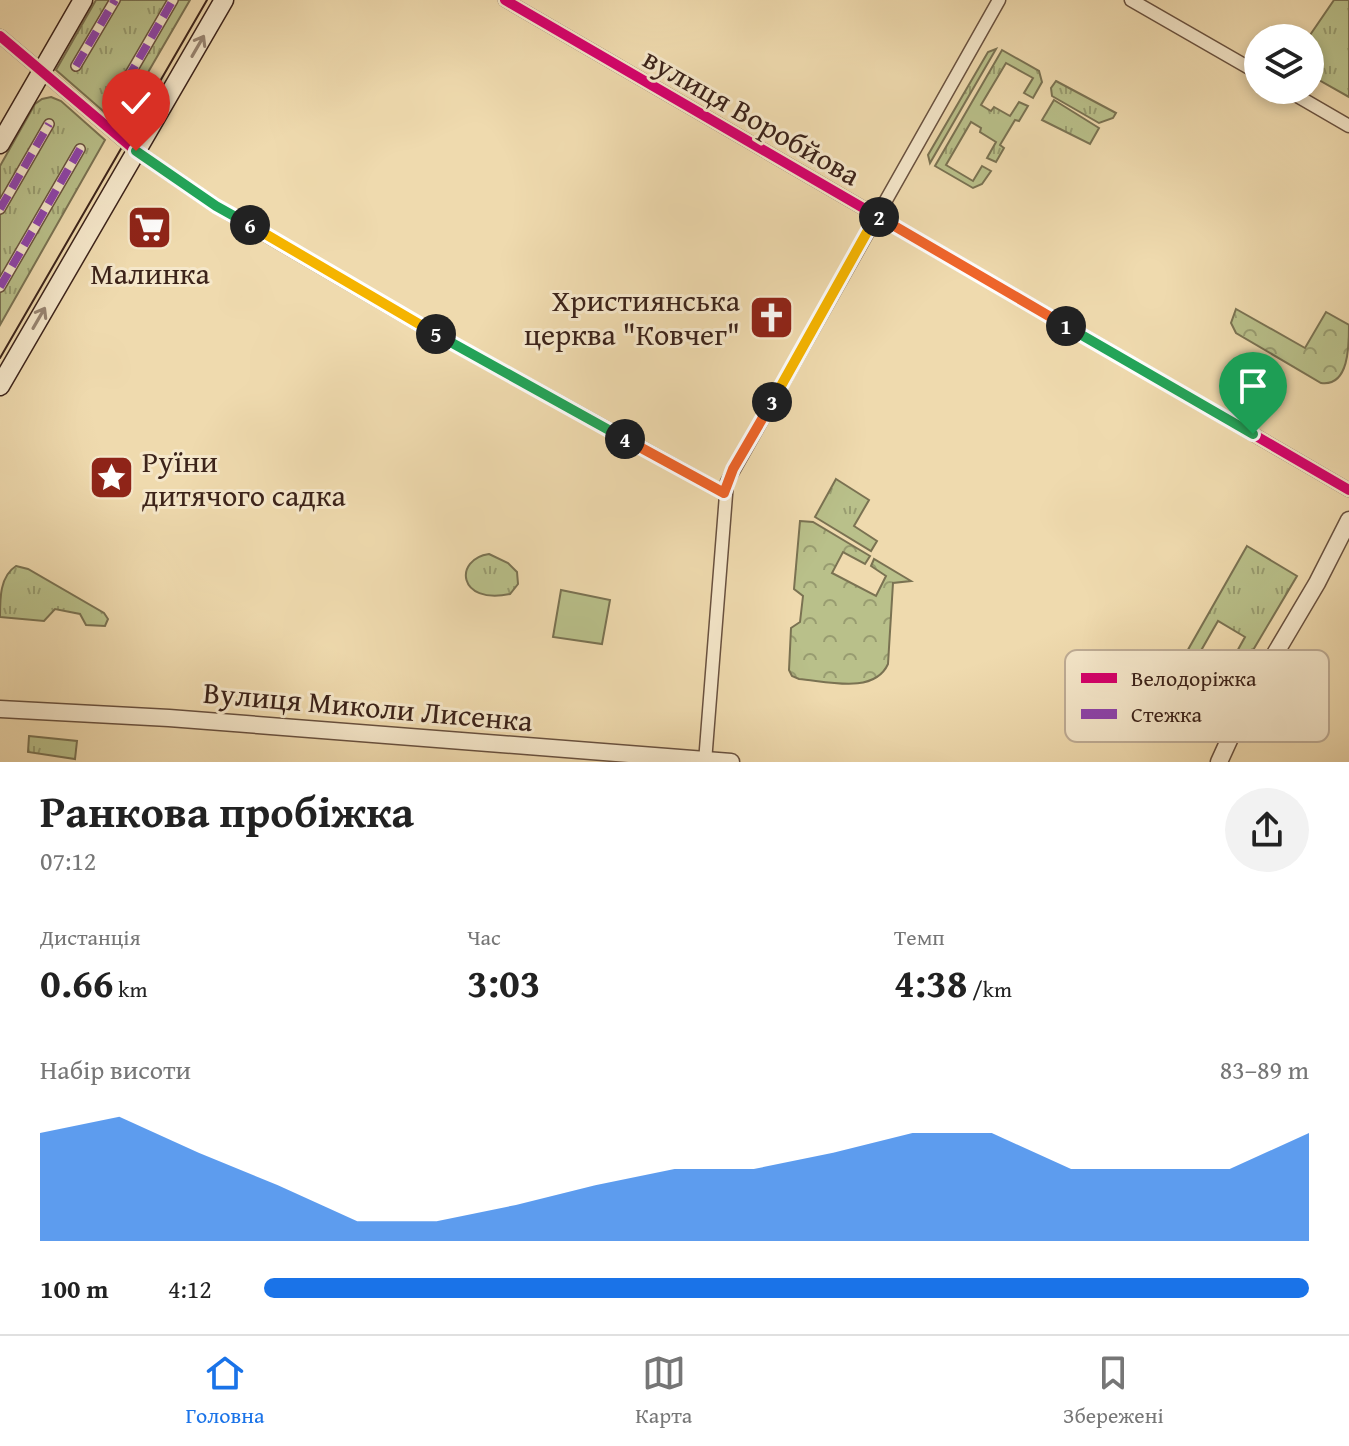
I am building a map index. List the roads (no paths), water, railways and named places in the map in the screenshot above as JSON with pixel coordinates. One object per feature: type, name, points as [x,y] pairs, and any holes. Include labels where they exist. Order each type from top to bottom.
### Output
[{"type":"main road","points":[[0,144],[83,0]]},
{"type":"main road","points":[[0,386],[224,0]]},
{"type":"street","points":[[76,66],[115,0]]},
{"type":"street","points":[[115,100],[173,0]]},
{"type":"street","name":"вулиця Воробйова","points":[[505,0],[1349,490]]},
{"type":"street","points":[[705,761],[724,493],[733,469],[999,0]]},
{"type":"street","points":[[1131,0],[1244,65]]},
{"type":"street","points":[[0,36],[136,151],[216,206],[432,332],[724,493]]},
{"type":"street","points":[[1311,104],[1349,126]]},
{"type":"street","points":[[0,209],[49,124]]},
{"type":"street","points":[[0,287],[80,149]]},
{"type":"street","points":[[1277,650],[1349,520]]},
{"type":"street","name":"Вулиця Миколи Лисенка","points":[[0,709],[169,718],[731,762]]},
{"type":"street","points":[[1219,762],[1228,742]]},
{"type":"tram line","points":[[0,358],[207,0]]},
{"type":"place","name":"Малинка","points":[[150,227]]},
{"type":"place","name":"Християнська церква \"Ковчег\"","points":[[771,317]]},
{"type":"place","name":"Руїни дитячого садка","points":[[111,478]]}]
